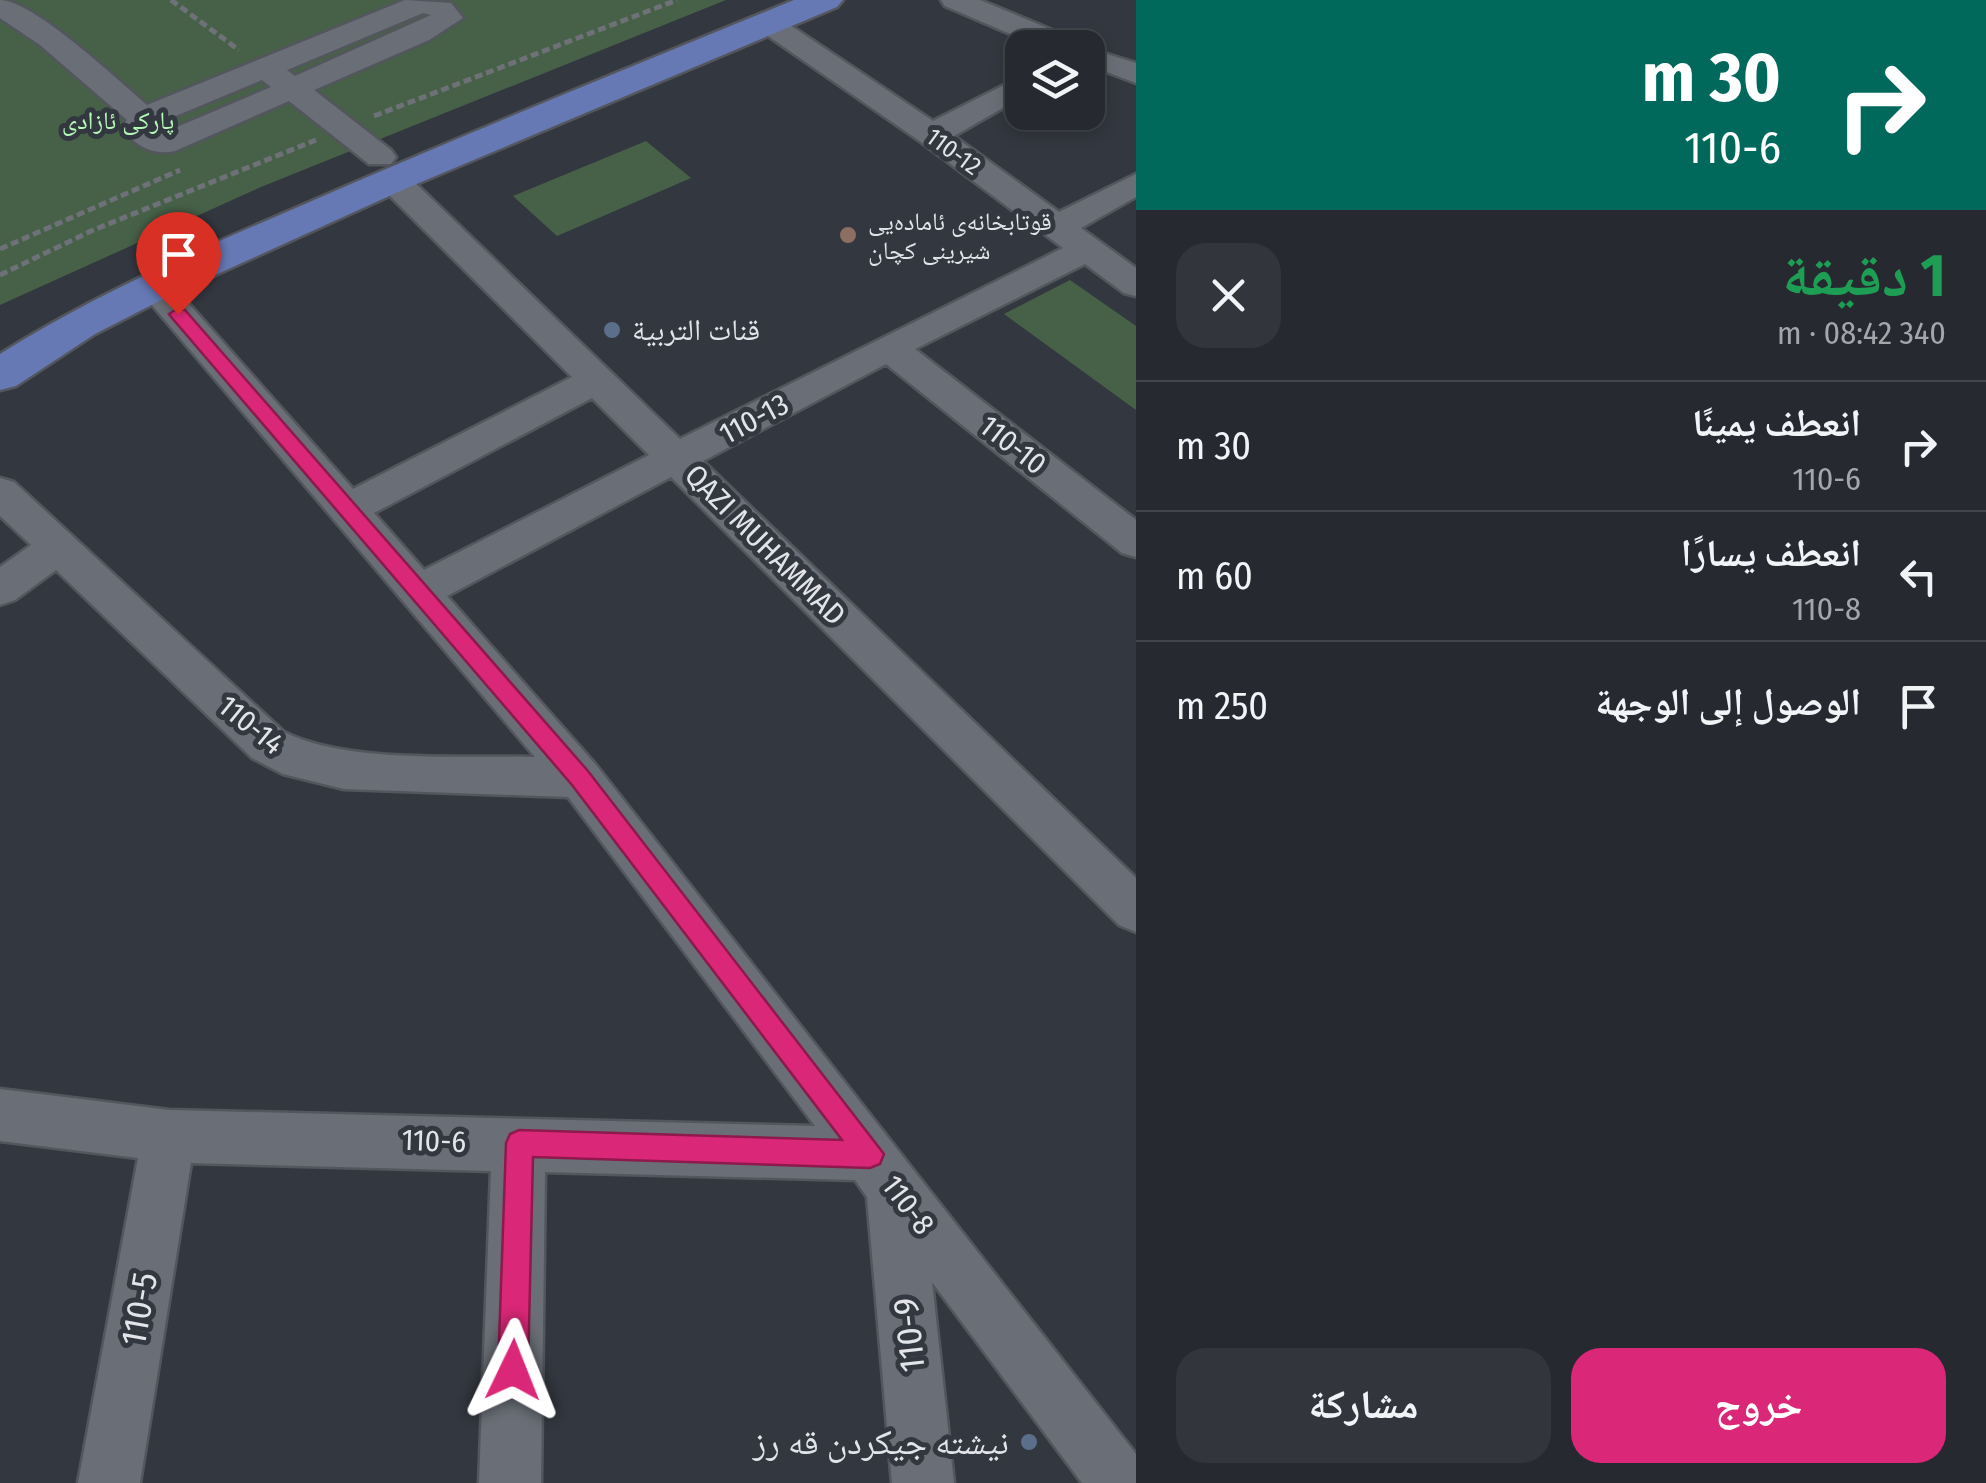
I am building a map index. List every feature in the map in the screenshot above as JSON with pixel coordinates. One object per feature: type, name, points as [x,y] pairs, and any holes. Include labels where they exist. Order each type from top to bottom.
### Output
[{"type":"main road","points":[[0,337],[109,274],[386,168],[763,12],[825,0]]},
{"type":"main road","points":[[0,376],[79,324],[386,168]]},
{"type":"street","points":[[955,0],[1027,30]]},
{"type":"street","points":[[420,4],[432,4],[448,14],[440,24],[419,34],[292,86],[164,144],[149,139],[137,127],[145,118],[420,4]]},
{"type":"street","points":[[0,6],[50,39],[145,118]]},
{"type":"street","name":"110-12","points":[[763,12],[1136,284]]},
{"type":"street","points":[[1105,62],[1136,74]]},
{"type":"street","name":"QAZI MUHAMMAD","points":[[264,68],[292,86],[386,168],[1136,910]]},
{"type":"street","points":[[932,135],[1005,94]]},
{"type":"street","points":[[1057,226],[1136,184]]},
{"type":"street","name":"110-13","points":[[420,591],[889,347],[1088,249]]},
{"type":"street","name":"110-8","points":[[154,286],[580,778],[1120,1483]]},
{"type":"street","name":"110-10","points":[[889,347],[1136,542]]},
{"type":"street","points":[[349,508],[597,380]]},
{"type":"street","name":"110-14","points":[[0,492],[268,745],[299,761],[344,770],[580,778]]},
{"type":"street","points":[[0,589],[57,548]]},
{"type":"street","name":"110-6","points":[[0,1115],[169,1136],[519,1143],[882,1171]]},
{"type":"street","name":"110-5","points":[[109,1483],[169,1136]]},
{"type":"street","points":[[510,1483],[519,1143]]},
{"type":"street","name":"110-9","points":[[882,1171],[923,1483]]},
{"type":"path","points":[[172,0],[264,68]]},
{"type":"path","points":[[0,249],[192,165]]},
{"type":"green space","name":"پارکی ئازادی","points":[[0,0],[726,0],[261,187],[0,305]]},
{"type":"green space","points":[[646,141],[691,178],[557,236],[513,196]]},
{"type":"green space","points":[[1070,280],[1136,326],[1136,410],[1004,314]]},
{"type":"place","name":"قوتابخانەی ئامادەیی شیرینی کچان","points":[[848,235]]},
{"type":"place","name":"قنات التربیة","points":[[612,330]]},
{"type":"place","name":"نيشته جيكردن قه رز","points":[[1029,1442]]},
{"type":"route","points":[[178,314],[580,778],[870,1154],[519,1143],[513,1370]]}]
